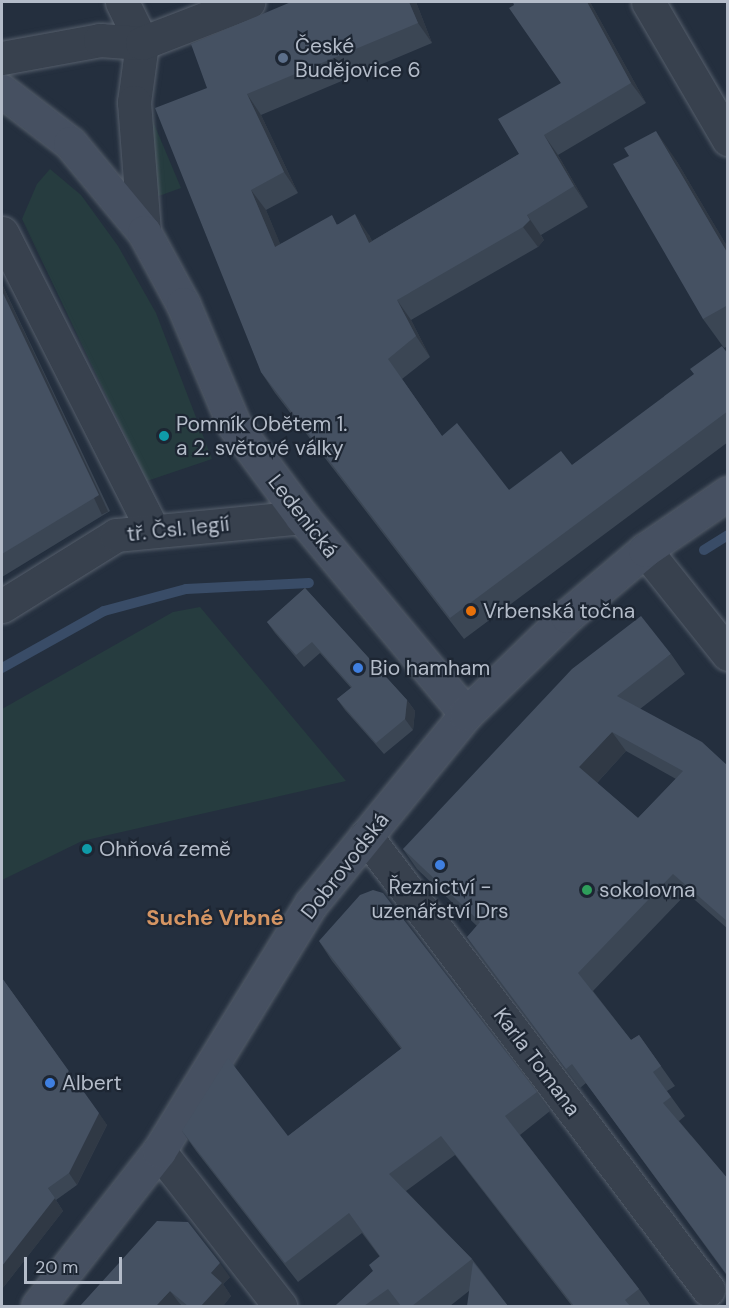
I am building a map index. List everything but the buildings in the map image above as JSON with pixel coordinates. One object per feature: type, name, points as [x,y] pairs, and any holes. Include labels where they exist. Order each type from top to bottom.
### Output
[{"type":"main road","name":"Ledenická","points":[[2,91],[70,143],[144,232],[183,304],[228,414],[302,517],[466,714]]},
{"type":"main road","name":"Dobrovodská","points":[[38,1306],[159,1151],[311,904],[466,714],[558,623],[645,550],[728,494]]},
{"type":"street","points":[[122,2],[141,43]]},
{"type":"street","points":[[2,58],[100,40],[141,43],[248,2]]},
{"type":"street","points":[[648,2],[728,139]]},
{"type":"street","name":"Ledenická","points":[[141,43],[134,102],[144,232]]},
{"type":"street","points":[[2,233],[153,531]]},
{"type":"street","name":"tř. Čsl. legií","points":[[2,606],[116,535],[302,517]]},
{"type":"street","points":[[645,550],[728,654]]},
{"type":"street","name":"Karla Tomana","points":[[366,836],[708,1289]]},
{"type":"street","points":[[159,1151],[280,1306]]},
{"type":"green space","points":[[149,112],[181,188],[156,197]]},
{"type":"green space","points":[[50,169],[81,195],[118,246],[156,313],[212,459],[147,481],[22,219],[37,184]]},
{"type":"green space","points":[[200,607],[346,781],[82,841],[2,880],[2,709],[173,612]]},
{"type":"waterway","points":[[704,550],[728,535]]},
{"type":"waterway","points":[[2,668],[104,611],[186,589],[309,583]]},
{"type":"place","name":"České Budějovice 6","points":[[283,58]]},
{"type":"place","name":"Pomník Obětem 1. a 2. světové války","points":[[164,436]]},
{"type":"place","name":"Vrbenská točna","points":[[471,611]]},
{"type":"place","name":"Bio hamham","points":[[358,668]]},
{"type":"place","name":"Ohňová země","points":[[87,849]]},
{"type":"place","name":"Řeznictví - uzenářství Drs","points":[[440,865]]},
{"type":"place","name":"sokolovna","points":[[587,890]]},
{"type":"place","name":"Albert","points":[[50,1083]]},
{"type":"district","name":"Suché Vrbné","points":[[215,918]]}]
